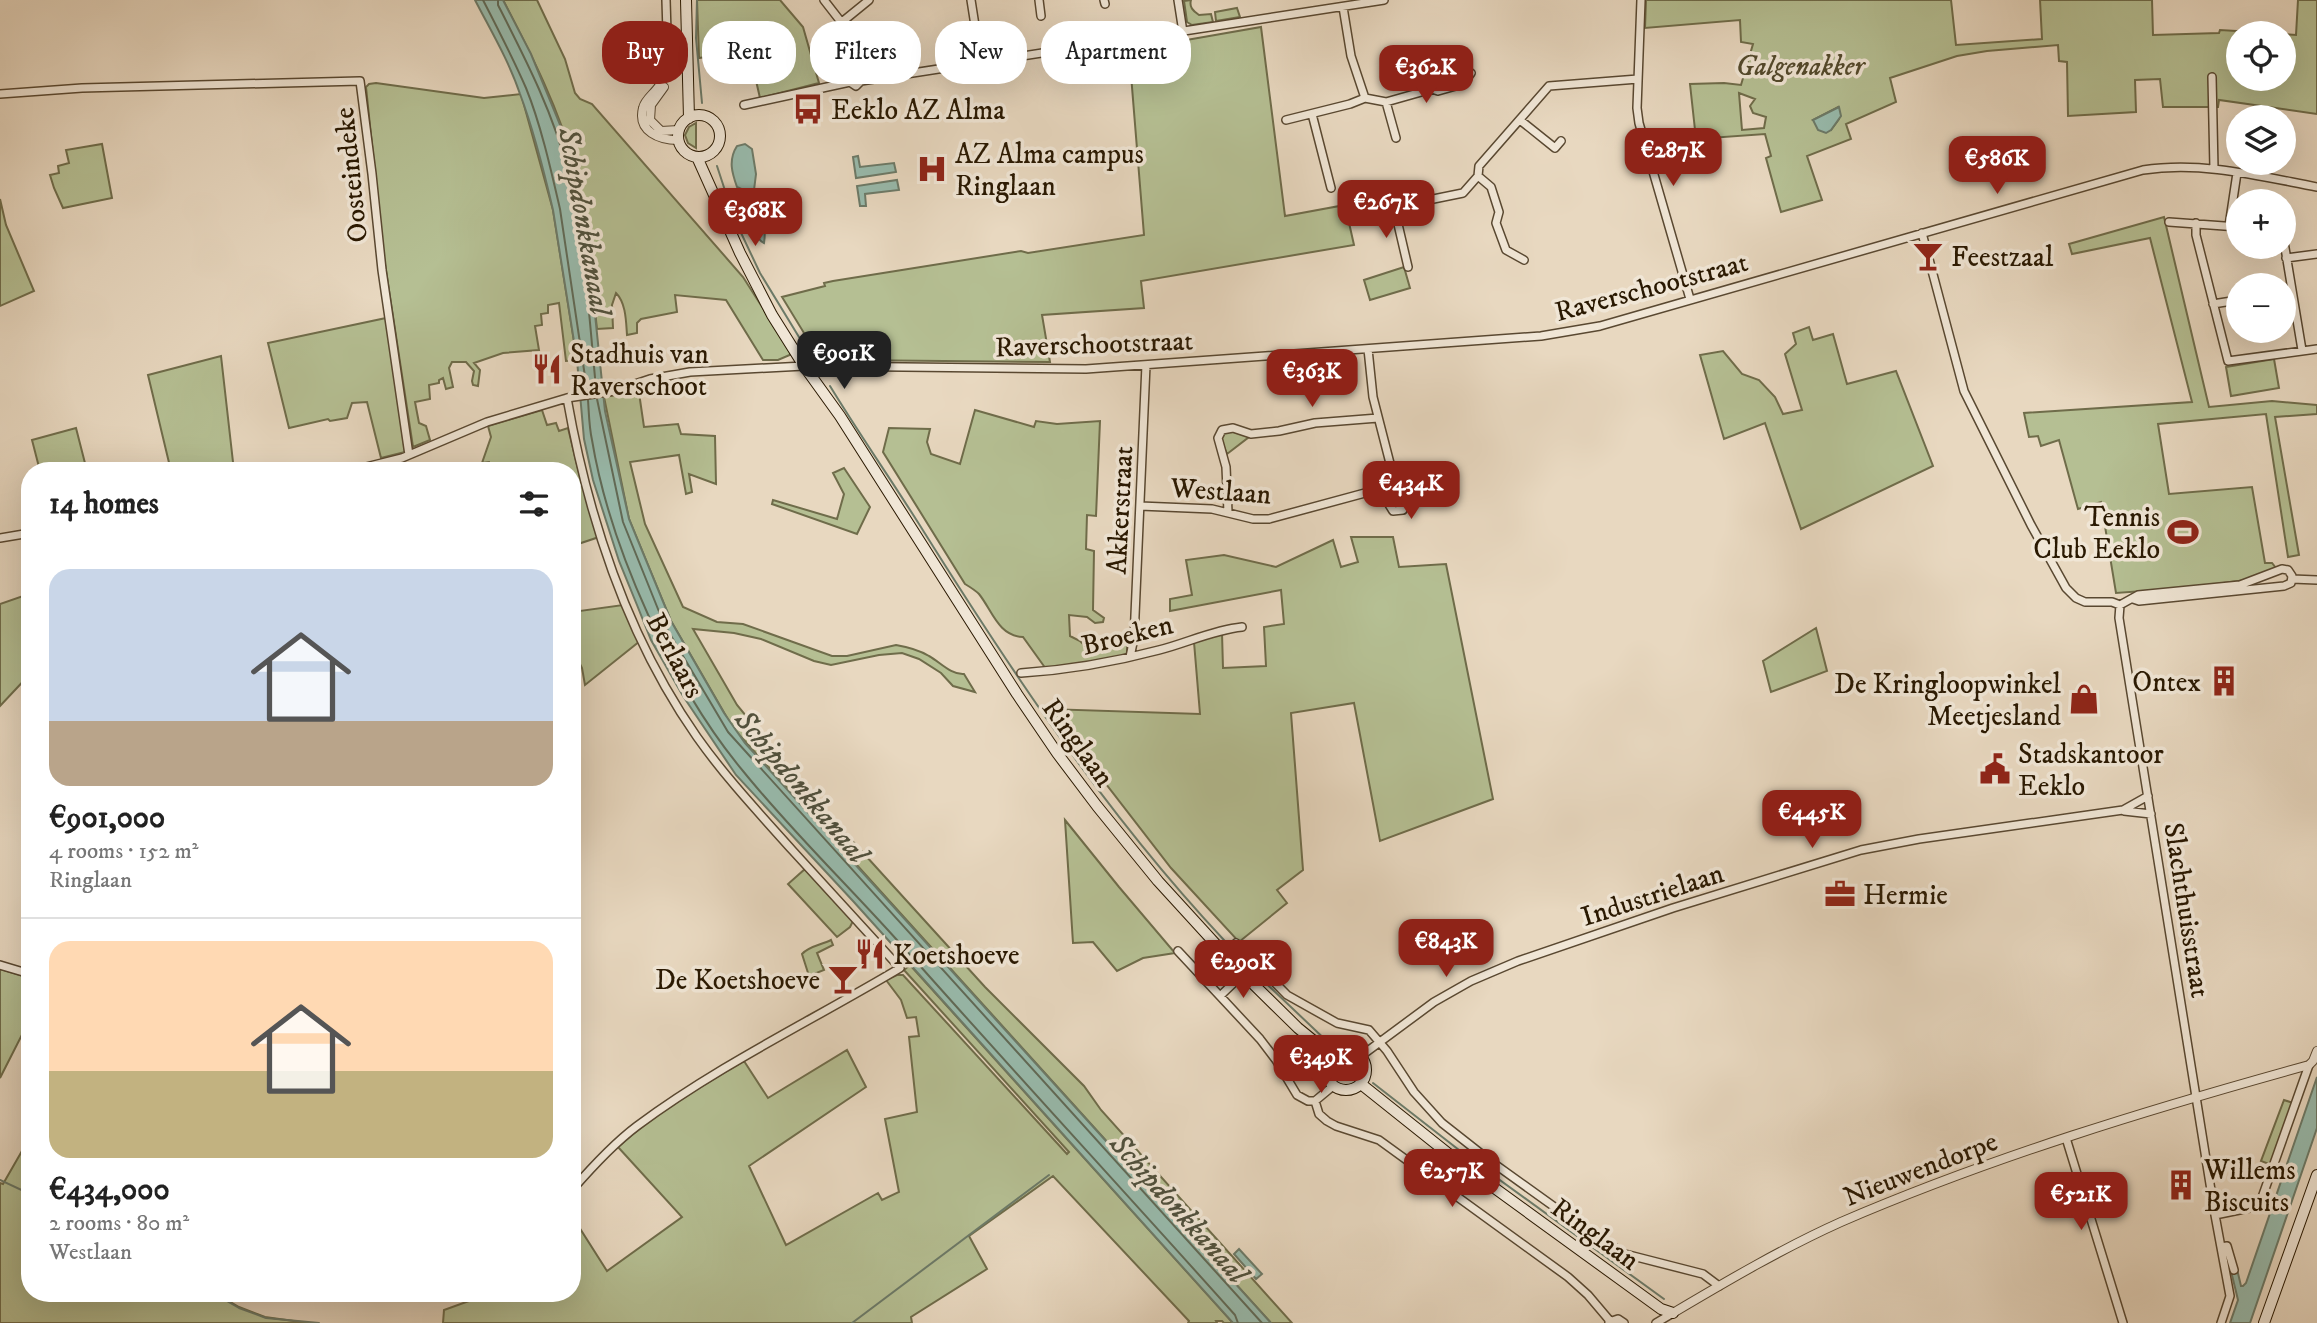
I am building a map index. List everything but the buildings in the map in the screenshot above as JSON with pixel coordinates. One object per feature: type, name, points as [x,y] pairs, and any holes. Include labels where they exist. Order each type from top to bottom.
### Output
[{"type":"main road","points":[[686,0],[687,21]]},
{"type":"main road","points":[[688,75],[701,115]]},
{"type":"main road","points":[[688,75],[689,118]]},
{"type":"main road","points":[[701,115],[715,122],[720,133],[718,145],[709,154],[697,157],[685,151],[679,135],[683,123],[689,118],[701,115]]},
{"type":"main road","name":"Ringlaan","points":[[709,154],[720,204]]},
{"type":"main road","name":"Ringlaan","points":[[697,157],[740,253],[772,315],[822,382],[840,416]]},
{"type":"main road","name":"Ringlaan","points":[[807,362],[1017,694],[1097,806],[1158,881],[1243,974],[1298,1028],[1331,1055]]},
{"type":"main road","points":[[1348,1049],[1361,1056],[1367,1069],[1361,1084],[1350,1090],[1333,1086],[1326,1072],[1331,1055],[1348,1049]]},
{"type":"main road","name":"Ringlaan","points":[[1361,1084],[1460,1163],[1661,1309],[1673,1313]]},
{"type":"main road","points":[[2264,1323],[2317,1175]]},
{"type":"street","points":[[666,0],[667,21]]},
{"type":"street","points":[[824,0],[841,21]]},
{"type":"street","points":[[843,21],[869,0]]},
{"type":"street","points":[[971,0],[974,21]]},
{"type":"street","points":[[1039,0],[1041,16]]},
{"type":"street","points":[[1178,0],[1181,21]]},
{"type":"street","points":[[1191,31],[1384,0]]},
{"type":"street","points":[[1641,0],[1637,108],[1639,123],[1690,299]]},
{"type":"street","points":[[1343,7],[1351,56],[1365,98]]},
{"type":"street","points":[[1286,120],[1365,98],[1386,102],[1432,89],[1438,91],[1463,84],[1471,73]]},
{"type":"street","points":[[2213,77],[2214,169]]},
{"type":"street","points":[[1408,267],[1394,207],[1463,193],[1478,176],[1479,166],[1549,86],[1638,79]]},
{"type":"street","name":"Oosteindeke","points":[[0,94],[82,88],[360,80],[382,270],[409,455]]},
{"type":"street","points":[[665,84],[651,105],[649,115],[653,125],[661,131],[679,135]]},
{"type":"street","points":[[744,105],[841,84]]},
{"type":"street","points":[[1386,102],[1396,138]]},
{"type":"street","points":[[1312,114],[1331,188]]},
{"type":"street","points":[[1520,120],[1555,148],[1561,141]]},
{"type":"street","name":"Raverschootstraat","points":[[383,462],[409,455],[487,422],[572,397],[608,392],[650,379],[690,372],[807,362],[1076,369],[1566,333],[1600,326],[2143,170],[2175,166],[2226,171]]},
{"type":"street","name":"Raverschootstraat","points":[[2248,175],[2317,187]]},
{"type":"street","points":[[1478,176],[1491,187],[1499,212],[1496,223],[1506,250],[1524,260]]},
{"type":"street","points":[[2169,222],[2226,226]]},
{"type":"street","points":[[2196,223],[2196,235],[2228,361],[2317,349]]},
{"type":"street","points":[[1922,233],[1964,391],[2031,525],[2066,588],[2076,598],[2085,602],[2112,602],[2119,605],[2138,595],[2240,585],[2282,569],[2291,573],[2292,579],[2288,585],[2278,587],[2139,601],[2133,599]]},
{"type":"street","points":[[2296,257],[2317,254]]},
{"type":"street","points":[[2213,304],[2226,302]]},
{"type":"street","points":[[2296,325],[2302,350]]},
{"type":"street","points":[[1228,512],[1226,467],[1218,438],[1222,430],[1233,428],[1251,434],[1315,423],[1378,418],[1368,349]]},
{"type":"street","name":"Akkerstraat","points":[[1130,657],[1134,638],[1146,365]]},
{"type":"street","name":"Berlaars","points":[[572,397],[579,462]]},
{"type":"street","name":"Westlaan","points":[[1140,506],[1178,506],[1228,512],[1253,519],[1269,519],[1386,486],[1393,475],[1378,418]]},
{"type":"street","name":"Berlaars","points":[[581,469],[589,502],[631,618],[659,674],[696,735],[734,786],[900,968],[726,1069],[649,1118],[618,1142],[581,1181]]},
{"type":"street","points":[[0,538],[21,534]]},
{"type":"street","points":[[2292,579],[2317,580]]},
{"type":"street","name":"Slachthuisstraat","points":[[2119,605],[2230,1296],[2221,1323]]},
{"type":"street","name":"Broeken","points":[[1021,673],[1062,671],[1130,657],[1162,650],[1224,629],[1242,627]]},
{"type":"street","name":"Industrielaan","points":[[2123,810],[2148,796]]},
{"type":"street","name":"Industrielaan","points":[[1361,1056],[1434,1002],[1494,971],[1673,908],[1861,850],[1919,839],[2123,810],[2151,814]]},
{"type":"street","points":[[1236,943],[1287,995],[1337,1024],[1369,1030],[1379,1041]]},
{"type":"street","points":[[1178,951],[1276,1059],[1297,1095],[1308,1101],[1315,1101],[1333,1086]]},
{"type":"street","points":[[0,965],[21,971]]},
{"type":"street","points":[[1220,996],[1243,974]]},
{"type":"street","name":"Ringlaan","points":[[1379,1041],[1410,1086],[1441,1123],[1489,1160],[1588,1231],[1625,1254],[1703,1274],[1719,1286]]},
{"type":"street","points":[[2215,1215],[2259,1206],[2309,1065],[2317,1051]]},
{"type":"street","name":"Nieuwendorpe","points":[[1673,1313],[1790,1247],[1840,1223],[1990,1164],[2197,1097],[2309,1065]]},
{"type":"street","points":[[1315,1101],[1319,1114],[1326,1121],[1379,1140],[1558,1269],[1588,1295],[1610,1322],[1619,1319],[1624,1323]]},
{"type":"street","points":[[2066,1138],[2123,1323]]},
{"type":"street","points":[[2221,1247],[2227,1246],[2234,1270]]},
{"type":"street","points":[[1656,1323],[1673,1313]]},
{"type":"green space","points":[[503,0],[537,0],[565,59],[575,93],[580,99],[592,104],[743,277],[792,354],[778,360],[763,360],[726,300],[675,295],[677,312],[641,319],[637,323],[637,333],[627,335],[624,307],[616,293],[612,305],[613,328],[597,329],[583,208],[569,147],[544,83]]},
{"type":"green space","points":[[697,0],[780,0],[803,27],[810,52],[810,84],[815,84],[760,98],[757,84],[796,84],[796,21],[702,21],[702,58],[699,58]]},
{"type":"green space","points":[[1191,0],[1193,10],[1199,15],[1211,14],[1213,22],[1191,24],[1191,21],[1187,21],[1184,1]]},
{"type":"green space","name":"Galgenakker","points":[[1646,0],[1951,0],[1956,45],[2042,39],[2040,0],[2152,0],[2153,35],[2219,33],[2220,30],[2226,30],[2226,91],[2296,91],[2298,0],[2317,0],[2317,114],[2296,111],[2296,105],[2254,105],[2219,100],[2218,107],[2163,107],[2160,79],[2135,80],[2136,112],[2068,116],[2067,62],[2059,61],[2058,45],[1957,56],[1890,78],[1896,102],[1846,124],[1851,139],[1807,156],[1822,200],[1781,212],[1766,158],[1771,156],[1765,134],[1696,139],[1690,84],[1741,85],[1753,44],[1741,42],[1740,20],[1645,28]],"holes":[[[1739,93],[1755,99],[1750,106],[1753,113],[1766,117],[1764,128],[1742,130]],[[1838,107],[1839,119],[1831,130],[1813,120]]]},
{"type":"green space","points":[[1237,8],[1240,17],[1216,21],[1215,12]]},
{"type":"green space","points":[[1261,27],[1285,216],[1345,205],[1354,245],[1141,281],[1144,308],[1042,315],[1050,362],[844,360],[818,356],[782,297],[825,286],[824,283],[833,281],[1021,251],[1028,253],[1144,235],[1132,84],[1191,84],[1191,39]]},
{"type":"green space","points":[[376,83],[484,98],[521,94],[553,210],[577,360],[566,361],[559,303],[548,305],[548,313],[541,314],[542,325],[535,326],[539,350],[503,353],[474,363],[480,370],[478,386],[473,385],[474,371],[466,362],[452,362],[449,368],[453,387],[446,389],[443,378],[439,383],[429,385],[430,399],[415,402],[419,423],[426,426],[430,440],[413,447],[383,251],[366,87]]},
{"type":"green space","points":[[696,123],[696,148],[688,143],[685,135],[689,127]]},
{"type":"green space","points":[[102,144],[112,198],[63,208],[50,175],[59,173],[58,166],[69,163],[66,150]]},
{"type":"green space","points":[[0,199],[6,225],[34,291],[0,306]]},
{"type":"green space","points":[[2164,217],[2209,407],[2272,401],[2317,405],[2317,414],[2275,417],[2299,555],[2288,557],[2266,414],[2158,424],[2169,494],[2252,487],[2265,563],[2272,563],[2276,568],[2246,580],[2116,593],[2101,502],[2078,509],[2059,440],[2041,446],[2038,436],[2029,437],[2024,413],[2192,402],[2150,238],[2072,254],[2069,244]]},
{"type":"green space","points":[[1404,267],[1410,288],[1370,300],[1364,280]]},
{"type":"green space","points":[[386,318],[405,452],[381,458],[367,402],[352,403],[347,418],[330,421],[328,419],[289,428],[268,343]]},
{"type":"green space","points":[[1809,327],[1813,340],[1833,334],[1847,384],[1896,371],[1933,466],[1801,529],[1765,423],[1724,439],[1700,355],[1723,351],[1742,374],[1759,380],[1775,397],[1783,414],[1802,410],[1785,354],[1796,344],[1793,333]]},
{"type":"green space","points":[[221,356],[233,462],[169,462],[148,375]]},
{"type":"green space","points":[[2274,359],[2279,388],[2231,396],[2226,367]]},
{"type":"green space","points":[[638,386],[644,427],[678,424],[681,434],[715,436],[716,484],[689,474],[692,492],[686,494],[679,455],[630,462],[645,524],[683,607],[717,622],[743,624],[832,656],[847,656],[896,645],[921,652],[950,670],[964,674],[975,692],[953,686],[941,673],[919,659],[902,653],[831,665],[814,661],[761,639],[693,629],[737,705],[816,801],[985,987],[1084,1086],[1101,1110],[1292,1323],[1271,1323],[733,728],[671,621],[629,519],[604,397]]},
{"type":"green space","points":[[542,410],[547,425],[556,423],[559,431],[568,428],[576,462],[482,462],[491,437],[488,426]]},
{"type":"green space","points":[[975,410],[1034,427],[1036,421],[1057,424],[1100,421],[1096,516],[1087,515],[1086,549],[1094,551],[1093,610],[1104,618],[1103,622],[1095,623],[1087,617],[1069,615],[1070,636],[1090,651],[1127,640],[1127,653],[1124,656],[1046,669],[1023,637],[1007,632],[996,621],[979,594],[965,584],[883,452],[889,428],[930,429],[927,442],[931,454],[960,464]]},
{"type":"green space","points":[[76,428],[85,462],[38,462],[32,440]]},
{"type":"green space","points":[[1235,429],[1249,437],[1227,454],[1220,438],[1221,433]]},
{"type":"green space","points":[[844,468],[870,507],[857,534],[772,504],[773,500],[837,519],[844,494],[833,473]]},
{"type":"green space","points":[[581,481],[599,537],[581,543]]},
{"type":"green space","points":[[1351,537],[1393,537],[1399,567],[1446,564],[1493,799],[1380,841],[1354,703],[1291,713],[1303,870],[1277,890],[1287,903],[1239,942],[1171,868],[1048,709],[1200,714],[1194,642],[1222,633],[1223,668],[1266,666],[1264,627],[1284,624],[1281,590],[1170,611],[1170,599],[1192,595],[1186,560],[1224,555],[1276,567],[1333,540],[1341,567],[1358,562]]},
{"type":"green space","points":[[21,597],[21,684],[0,706],[0,604]]},
{"type":"green space","points":[[623,605],[640,641],[585,685],[581,666],[581,611]]},
{"type":"green space","points":[[1816,628],[1827,671],[1771,692],[1763,661]]},
{"type":"green space","points":[[1065,820],[1175,953],[1143,958],[1117,971],[1093,942],[1073,943]]},
{"type":"green space","points":[[805,869],[853,921],[850,927],[837,937],[788,884]]},
{"type":"green space","points":[[831,940],[833,945],[817,953],[824,970],[809,976],[802,954]]},
{"type":"green space","points":[[910,965],[1233,1323],[1188,1323],[1053,1176],[969,1236],[987,1269],[911,1317],[912,1323],[443,1323],[444,1310],[466,1302],[581,1302],[581,1230],[607,1271],[682,1217],[618,1147],[663,1112],[744,1061],[768,1098],[847,1050],[866,1087],[749,1166],[786,1245],[878,1193],[882,1200],[899,1192],[885,1119],[917,1112],[909,1037],[919,1036],[916,1017],[907,1018],[901,1000],[886,980],[897,975],[903,975],[1067,1154],[1069,1152],[904,970]]},
{"type":"green space","points":[[0,969],[21,975],[21,1037],[0,1078]]},
{"type":"green space","points":[[2284,1100],[2296,1104],[2274,1166],[2261,1161]]},
{"type":"green space","points":[[21,1153],[21,1302],[230,1302],[265,1317],[308,1323],[0,1323],[0,1183],[3,1184]]},
{"type":"green space","points":[[2215,1188],[2241,1203],[2241,1207],[2223,1210],[2219,1208]]},
{"type":"water","points":[[475,0],[503,0],[531,54],[561,127],[575,169],[586,227],[605,411],[629,519],[671,621],[724,713],[745,743],[1271,1323],[1233,1323],[736,775],[683,696],[651,640],[619,561],[593,480],[584,439],[577,360],[546,181],[516,82]]},
{"type":"water","points":[[1839,107],[1841,116],[1831,130],[1826,133],[1818,130],[1813,120]]},
{"type":"water","points":[[745,144],[752,149],[756,174],[754,190],[748,192],[737,187],[732,167],[732,156],[737,146]]},
{"type":"water","points":[[858,156],[860,167],[894,163],[896,172],[856,178],[853,157]]},
{"type":"water","points":[[897,180],[899,190],[865,194],[866,206],[860,206],[857,186]]},
{"type":"water","points":[[749,201],[756,201],[763,215],[764,243],[757,237],[750,222],[746,206]]},
{"type":"water","points":[[2317,1077],[2317,1128],[2250,1323],[2230,1323],[2238,1300],[2231,1271],[2237,1269],[2241,1286],[2246,1283]]},
{"type":"water","points":[[1239,1249],[1262,1274],[1256,1279],[1234,1254]]},
{"type":"waterway","points":[[697,0],[696,38],[702,103]]},
{"type":"waterway","points":[[717,166],[734,218],[760,273],[802,342]]},
{"type":"waterway","points":[[830,386],[993,639],[1070,752],[1154,860],[1245,962]]},
{"type":"waterway","points":[[1253,971],[1332,1046]]},
{"type":"waterway","points":[[1373,1083],[1468,1157],[1664,1299]]},
{"type":"waterway","points":[[852,1323],[1049,1175]]},
{"type":"waterway","points":[[0,1180],[21,1190]]},
{"type":"waterway","points":[[229,1302],[266,1318],[319,1323]]},
{"type":"place","name":"Eeklo AZ Alma","points":[[808,109]]},
{"type":"place","name":"AZ Alma campus Ringlaan","points":[[932,169]]},
{"type":"place","name":"Feestzaal","points":[[1928,256]]},
{"type":"place","name":"Stadhuis van Raverschoot","points":[[547,369]]},
{"type":"place","name":"Tennis Club Eeklo","points":[[2183,532]]},
{"type":"place","name":"Ontex","points":[[2224,681]]},
{"type":"place","name":"De Kringloopwinkel Meetjesland","points":[[2084,699]]},
{"type":"place","name":"Stadskantoor Eeklo","points":[[1995,769]]},
{"type":"place","name":"Hermie","points":[[1840,894]]},
{"type":"place","name":"Koetshoeve","points":[[870,954]]},
{"type":"place","name":"De Koetshoeve","points":[[843,979]]},
{"type":"place","name":"Willems Biscuits","points":[[2181,1185]]},
{"type":"water label","name":"Schipdonkkanaal","points":[[585,221]]},
{"type":"water label","name":"Schipdonkkanaal","points":[[802,786]]},
{"type":"water label","name":"Schipdonkkanaal","points":[[1179,1208]]}]
